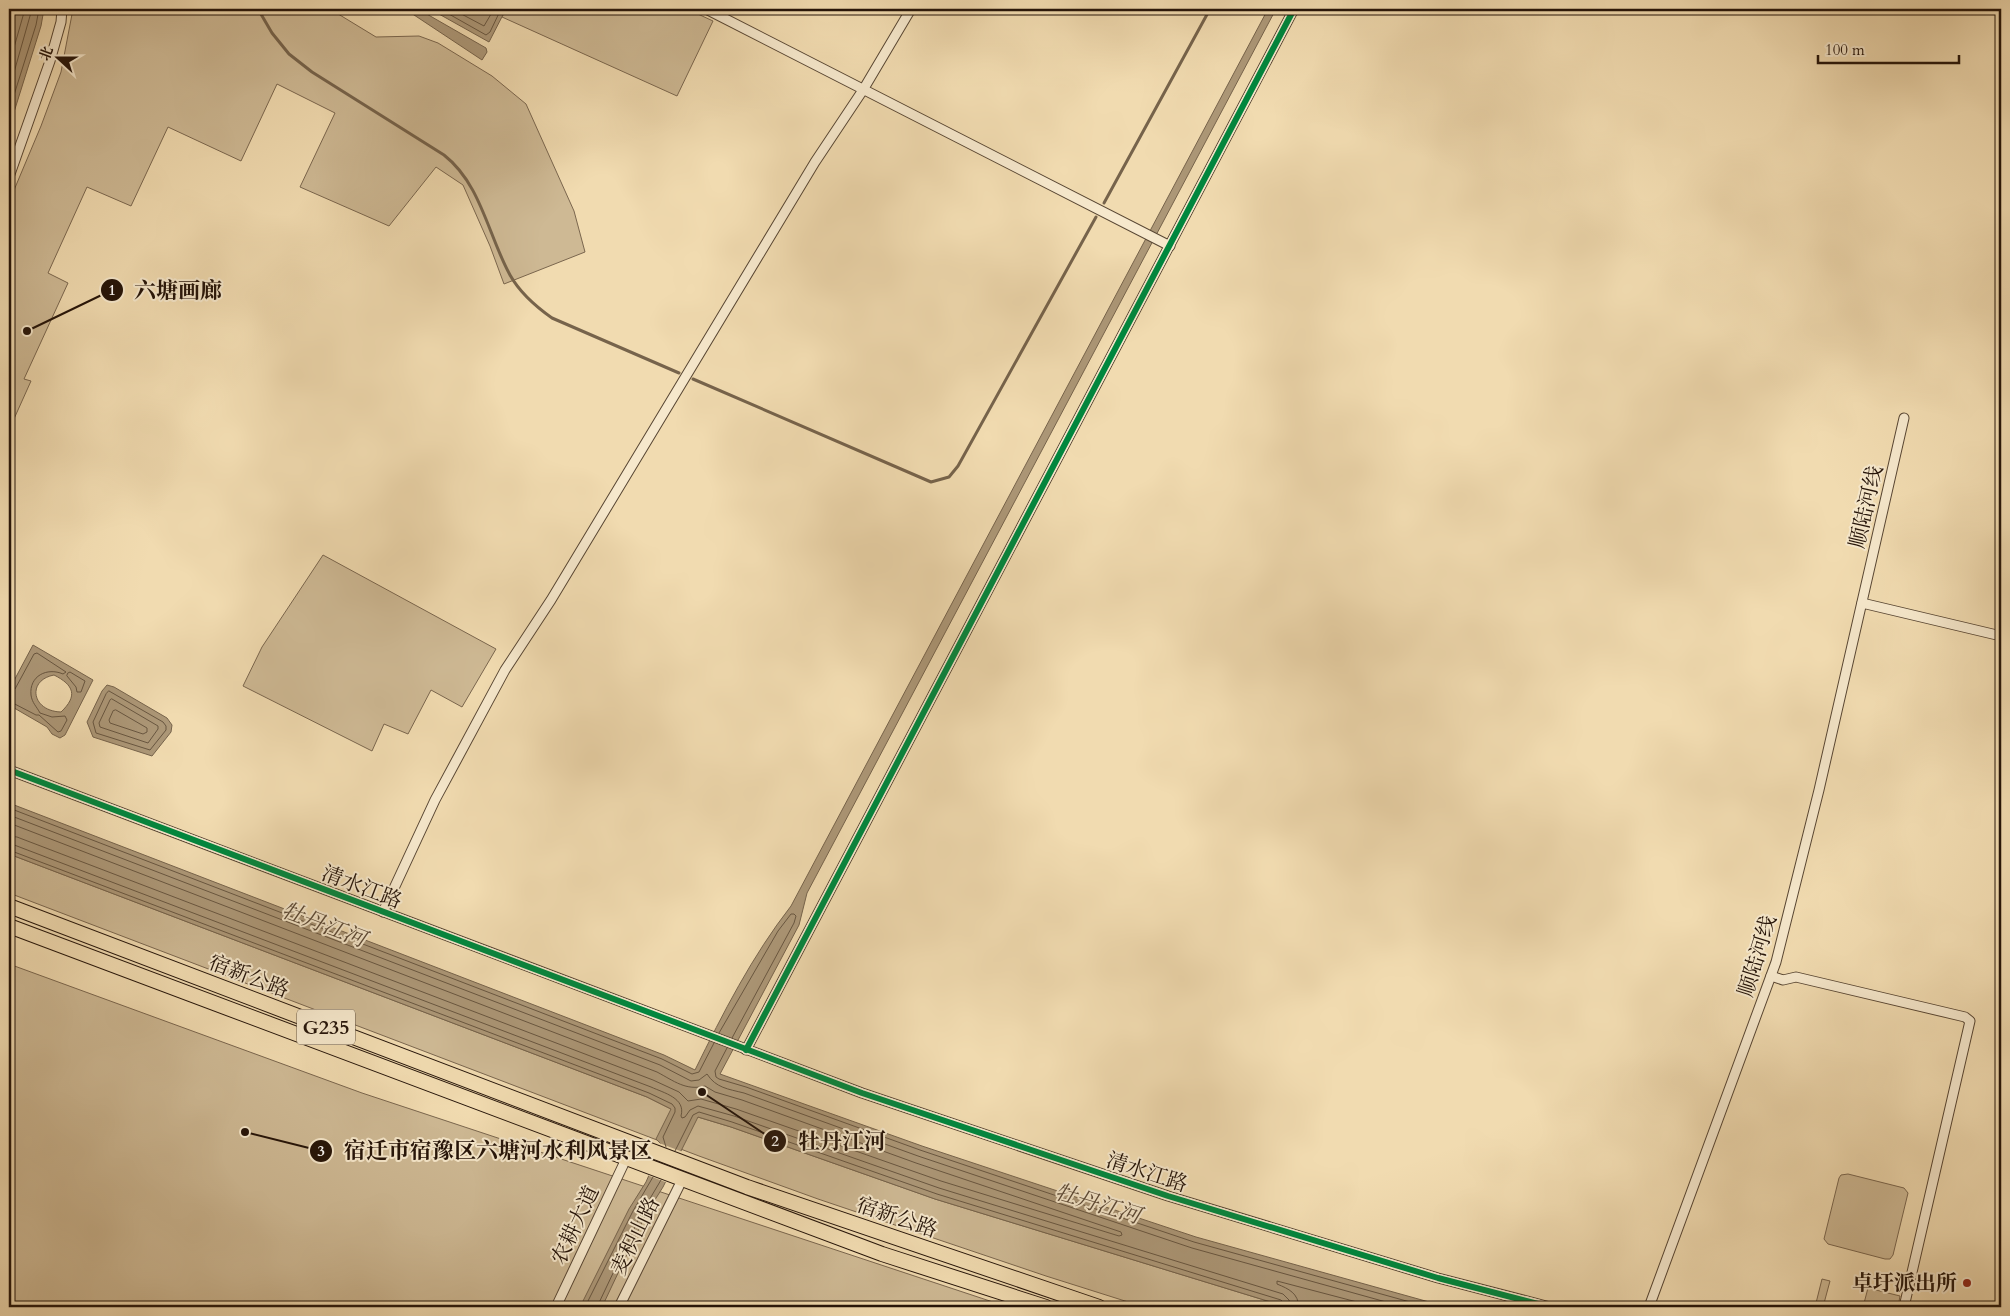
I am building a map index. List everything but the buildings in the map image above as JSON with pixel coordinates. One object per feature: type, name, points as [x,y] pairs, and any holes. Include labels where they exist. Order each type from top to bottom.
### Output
[{"type":"highway","name":"宿新公路","points":[[9,906],[747,1187],[1099,1307]]},
{"type":"highway","name":"宿新公路","points":[[9,926],[882,1254],[1046,1307]]},
{"type":"street","points":[[9,177],[50,61],[62,9]]},
{"type":"street","points":[[706,9],[1166,244]]},
{"type":"street","points":[[383,912],[435,800],[505,670],[551,600],[815,162],[863,90],[911,9]]},
{"type":"street","points":[[743,1048],[1166,244],[1294,9]]},
{"type":"street","name":"顺陆河线","points":[[1649,1307],[1771,976],[1793,899],[1904,418]]},
{"type":"street","points":[[1862,603],[2001,636]]},
{"type":"street","name":"清水江路","points":[[9,770],[862,1093],[1158,1193],[1438,1278],[1550,1307]]},
{"type":"street","points":[[1771,976],[1783,980],[1796,977],[1965,1018],[1970,1021],[1904,1307]]},
{"type":"street","name":"农耕大道","points":[[556,1307],[632,1161]]},
{"type":"street","name":"麦积山路","points":[[620,1307],[679,1179]]},
{"type":"shaded area","points":[[73,9],[330,9],[376,37],[419,36],[438,43],[492,76],[526,104],[574,211],[585,252],[504,284],[490,246],[463,185],[436,167],[389,226],[300,187],[335,113],[277,84],[241,161],[168,127],[131,206],[87,187],[48,273],[68,283],[24,379],[31,381],[9,430],[9,202],[61,72]]},
{"type":"shaded area","points":[[506,9],[687,9],[713,21],[677,96],[502,17]]},
{"type":"shaded area","points":[[323,555],[496,649],[462,707],[431,690],[408,734],[384,724],[372,751],[243,686],[262,647]]},
{"type":"shaded area","points":[[9,854],[647,1097],[671,1109],[731,1127],[935,1199],[1287,1307],[1144,1307],[818,1199],[699,1156],[9,893]]},
{"type":"shaded area","points":[[9,964],[362,1093],[1008,1307],[9,1307]]},
{"type":"shaded area","points":[[1848,1174],[1904,1188],[1908,1193],[1893,1255],[1890,1259],[1828,1244],[1824,1239],[1839,1178],[1841,1175]]},
{"type":"shaded area","points":[[1822,1279],[1830,1281],[1823,1307],[1815,1307]]},
{"type":"shaded area","points":[[1868,1288],[1900,1296],[1898,1307],[1863,1307]]},
{"type":"water","points":[[9,9],[44,9],[41,26],[9,128]]},
{"type":"water","points":[[405,9],[418,9],[486,48],[487,52],[482,60]]},
{"type":"water","points":[[430,9],[506,9],[489,42]]},
{"type":"water","points":[[1268,9],[1276,9],[807,893],[799,925],[720,1074],[922,1146],[1196,1237],[1447,1307],[1287,1307],[935,1199],[698,1117],[663,1187],[646,1214],[602,1307],[580,1307],[629,1209],[646,1182],[662,1145],[656,1139],[671,1109],[647,1097],[9,854],[9,803],[664,1055],[695,1070],[727,1006],[751,965],[791,906]]},
{"type":"water","points":[[33,645],[93,680],[65,735],[60,738],[52,734],[47,727],[9,705],[9,690]],"holes":[[[54,675],[69,687],[72,696],[61,712],[43,706],[38,701],[36,695],[39,683],[45,678]]]},
{"type":"water","points":[[107,685],[114,687],[167,718],[172,725],[171,732],[152,756],[93,737],[87,722],[102,691]]},
{"type":"pier","points":[[659,1143],[683,1152],[668,1183],[647,1175]]},
{"type":"waterway","points":[[258,9],[272,33],[289,54],[312,72],[444,155],[457,167],[467,180],[483,211],[502,260],[510,275],[518,288],[534,304],[552,318],[679,373]]},
{"type":"waterway","points":[[1104,203],[1210,9]]},
{"type":"waterway","points":[[693,379],[931,482],[949,477],[958,466],[1096,217]]},
{"type":"cycle path","points":[[746,1050],[1294,9]]},
{"type":"cycle path","points":[[9,770],[862,1093],[1168,1196],[1438,1278],[1550,1307]]},
{"type":"place","name":"六塘画廊","points":[[27,331]]},
{"type":"place","name":"牡丹江河","points":[[702,1092]]},
{"type":"place","name":"宿迁市宿豫区六塘河水利风景区","points":[[245,1132]]},
{"type":"place","name":"卓圩派出所","points":[[1967,1283]]}]
